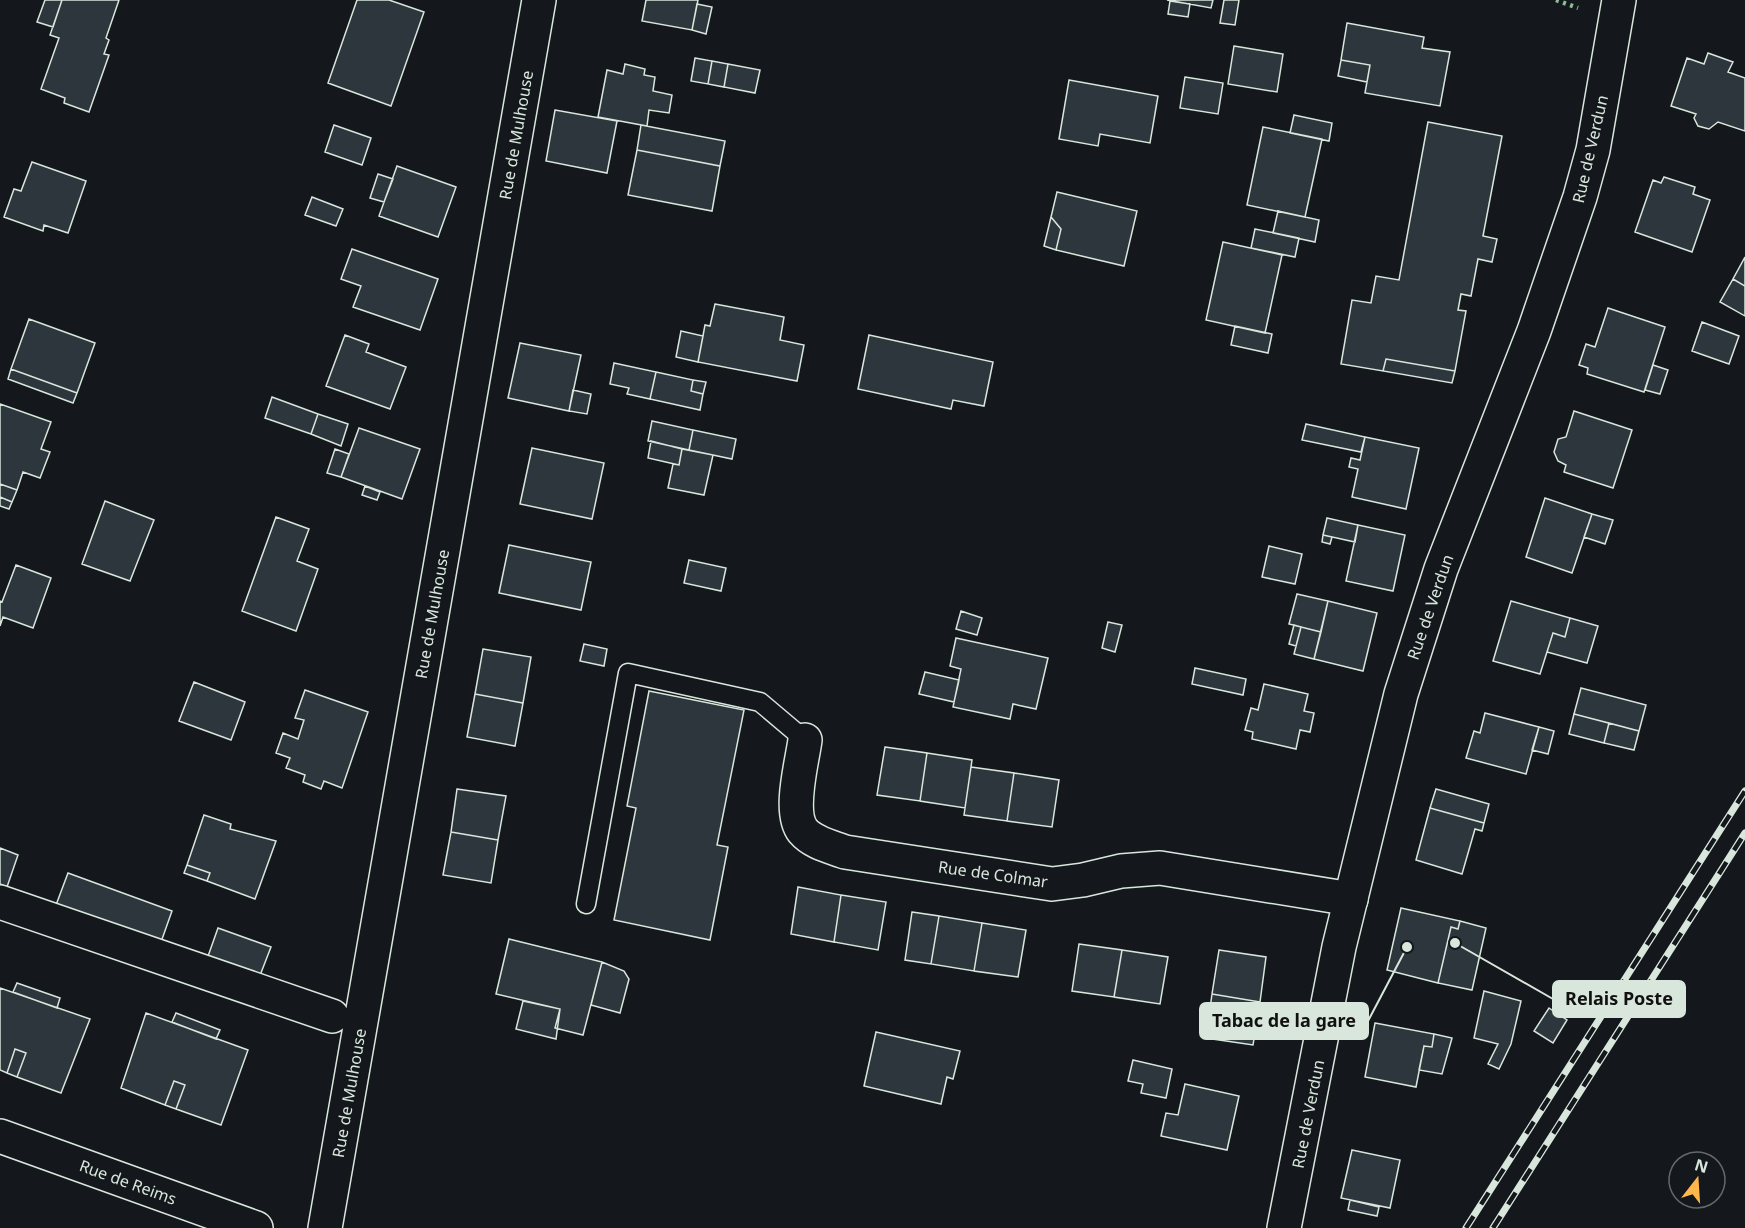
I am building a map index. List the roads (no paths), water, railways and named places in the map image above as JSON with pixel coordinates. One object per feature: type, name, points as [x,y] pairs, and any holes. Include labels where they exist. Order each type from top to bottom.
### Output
[{"type":"street","name":"Rue de Mulhouse","points":[[325,1228],[539,0]]},
{"type":"street","name":"Rue de Verdun","points":[[1284,1228],[1351,899],[1401,694],[1441,569],[1534,331],[1580,197],[1597,129],[1619,0]]},
{"type":"street","name":"Rue de Colmar","points":[[806,740],[796,815],[804,832],[819,842],[846,852],[1052,884],[1083,880],[1121,871],[1160,868],[1351,899]]},
{"type":"street","points":[[0,902],[332,1016]]},
{"type":"street","name":"Rue de Reims","points":[[0,1136],[256,1228]]},
{"type":"lane","points":[[586,904],[628,674],[760,702],[806,740]]},
{"type":"railway","points":[[1466,1228],[1745,791]]},
{"type":"railway","points":[[1493,1228],[1745,833]]},
{"type":"place","name":"Relais Poste","points":[[1455,943]]},
{"type":"place","name":"Tabac de la gare","points":[[1407,947]]}]
